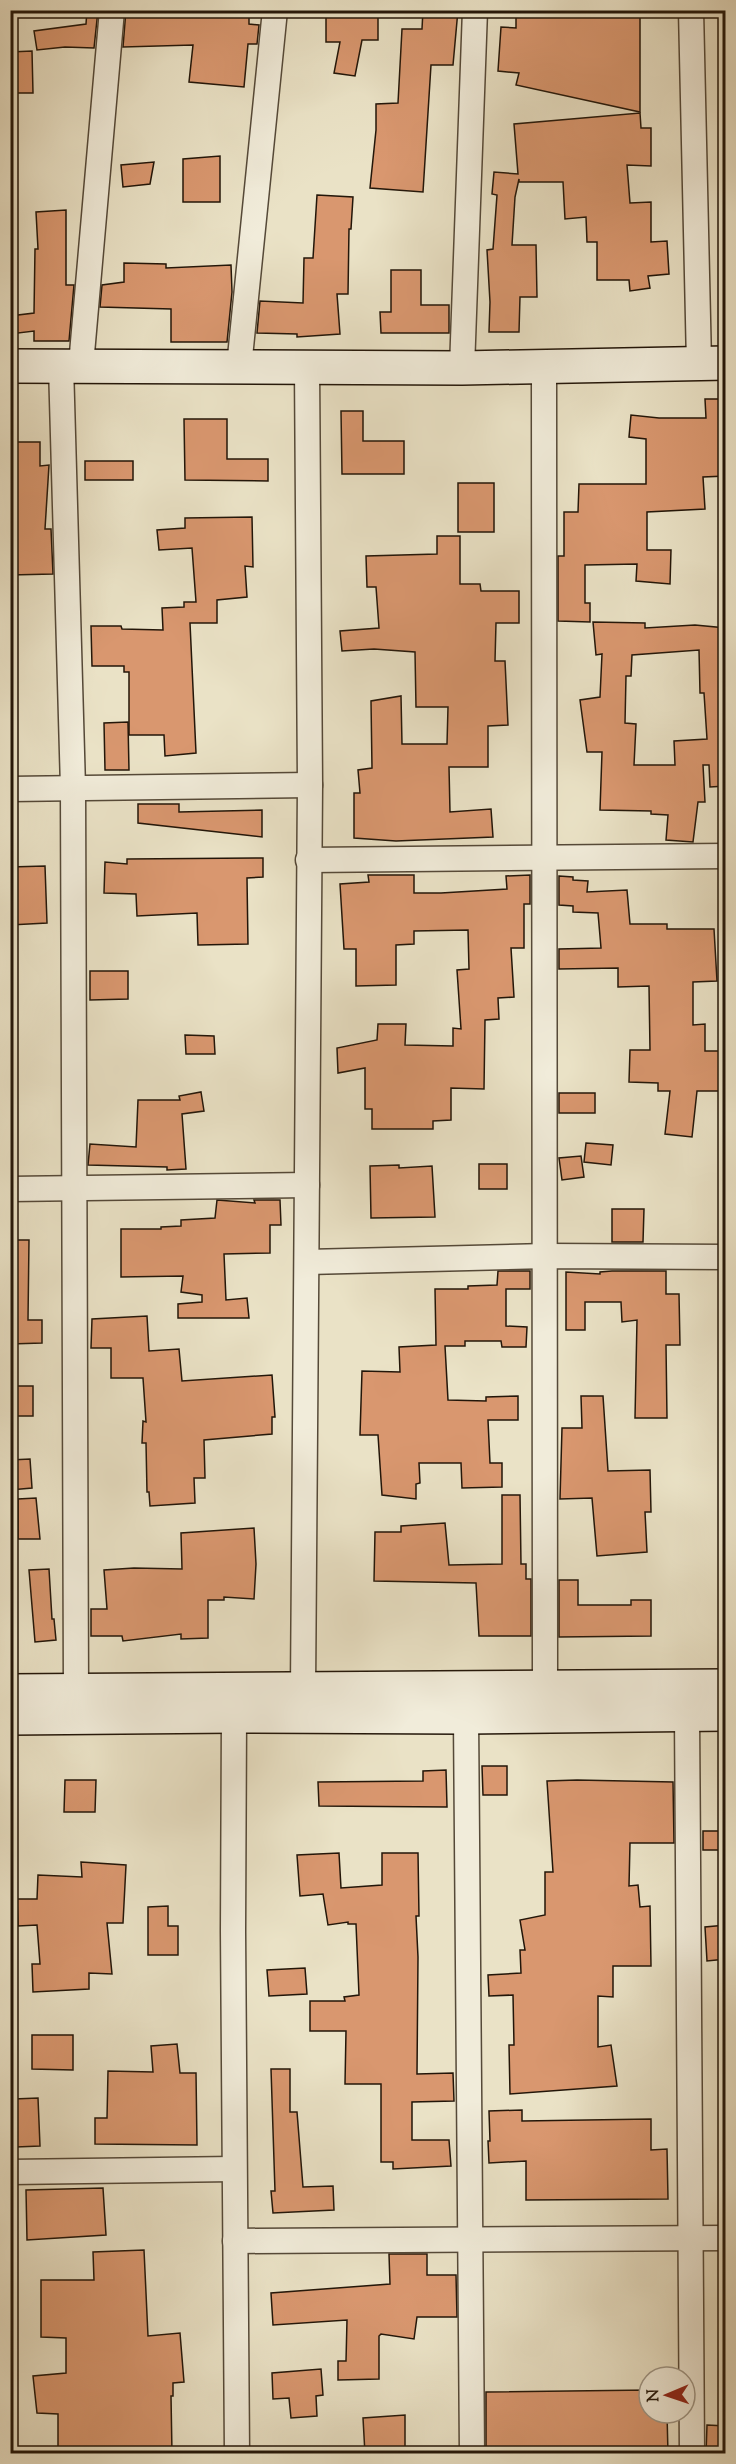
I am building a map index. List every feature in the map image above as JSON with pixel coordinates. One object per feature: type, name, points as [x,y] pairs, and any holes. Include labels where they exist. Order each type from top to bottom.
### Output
[{"type":"main road","points":[[10,366],[462,368],[712,363]]},
{"type":"main road","points":[[10,1690],[726,1686]]},
{"type":"main road","points":[[10,1718],[234,1716],[466,1718],[726,1714]]},
{"type":"street","points":[[76,1691],[71,365],[112,10]]},
{"type":"street","points":[[239,367],[275,10]]},
{"type":"street","points":[[462,368],[475,10]]},
{"type":"street","points":[[691,10],[712,363]]},
{"type":"street","points":[[303,1689],[310,785],[308,367]]},
{"type":"street","points":[[544,367],[545,1686]]},
{"type":"street","points":[[10,789],[310,785]]},
{"type":"street","points":[[308,860],[726,856]]},
{"type":"street","points":[[10,1189],[307,1185]]},
{"type":"street","points":[[307,1262],[546,1256],[726,1257]]},
{"type":"street","points":[[687,1714],[692,2454]]},
{"type":"street","points":[[234,1716],[234,2169],[237,2454]]},
{"type":"street","points":[[466,1718],[472,2454]]},
{"type":"street","points":[[10,2172],[234,2169]]},
{"type":"street","points":[[235,2241],[726,2238]]},
{"type":"building","points":[[87,10],[98,10],[94,48],[65,47],[37,50],[34,31],[86,24]]},
{"type":"building","points":[[126,10],[249,11],[249,24],[259,25],[257,44],[248,44],[244,87],[189,82],[193,45],[123,47]]},
{"type":"building","points":[[326,10],[378,10],[378,40],[362,40],[355,76],[334,73],[340,42],[326,42]]},
{"type":"building","points":[[423,10],[458,10],[453,65],[431,65],[423,192],[370,188],[376,130],[376,104],[398,103],[402,29],[422,29]]},
{"type":"building","points":[[516,10],[640,10],[640,112],[516,85],[519,73],[498,71],[501,27],[516,28]]},
{"type":"building","points":[[32,51],[33,93],[10,93],[10,52]]},
{"type":"building","points":[[640,113],[641,128],[651,128],[651,166],[627,165],[630,203],[651,202],[651,242],[667,241],[669,274],[648,276],[650,288],[630,291],[629,280],[597,280],[597,242],[587,242],[586,217],[565,219],[563,182],[519,182],[519,179],[515,197],[512,245],[536,245],[537,297],[520,297],[519,332],[489,332],[487,250],[493,249],[497,195],[492,194],[494,172],[518,174],[514,124]]},
{"type":"building","points":[[220,156],[220,202],[183,202],[183,159]]},
{"type":"building","points":[[154,162],[150,184],[123,187],[121,165]]},
{"type":"building","points":[[317,195],[353,197],[351,229],[349,229],[348,294],[337,294],[340,334],[297,337],[297,334],[257,333],[260,301],[303,303],[304,258],[313,258]]},
{"type":"building","points":[[66,210],[66,285],[74,285],[69,341],[34,341],[34,331],[10,334],[10,316],[34,313],[35,249],[38,249],[36,212]]},
{"type":"building","points":[[124,263],[166,264],[166,268],[231,265],[232,292],[227,342],[171,342],[171,309],[100,307],[102,285],[124,282]]},
{"type":"building","points":[[391,270],[421,270],[421,305],[449,305],[449,333],[381,333],[380,312],[391,312]]},
{"type":"building","points":[[705,399],[726,399],[726,476],[703,477],[705,509],[647,512],[647,550],[671,550],[670,584],[636,581],[637,564],[585,565],[585,603],[590,603],[590,622],[558,621],[558,556],[564,556],[564,512],[578,512],[579,484],[646,484],[646,439],[629,437],[631,415],[659,418],[706,418]]},
{"type":"building","points":[[341,411],[363,411],[363,441],[404,441],[404,474],[342,474]]},
{"type":"building","points":[[184,419],[227,419],[227,459],[268,459],[268,481],[185,480]]},
{"type":"building","points":[[10,442],[40,442],[40,466],[49,465],[45,529],[51,529],[53,574],[10,575]]},
{"type":"building","points":[[85,461],[133,461],[133,480],[85,480]]},
{"type":"building","points":[[458,483],[494,483],[494,532],[458,532]]},
{"type":"building","points":[[252,517],[253,567],[245,566],[247,597],[217,600],[217,623],[190,623],[196,753],[165,756],[164,735],[129,735],[129,672],[124,672],[124,666],[92,666],[91,626],[163,630],[162,608],[184,607],[184,602],[196,602],[192,548],[159,550],[157,530],[185,528],[185,518]]},
{"type":"building","points":[[437,536],[460,536],[460,584],[480,584],[481,591],[519,591],[519,623],[496,623],[495,661],[505,661],[508,725],[488,726],[488,767],[449,767],[450,812],[491,809],[493,837],[396,841],[354,838],[354,793],[360,793],[358,770],[372,768],[371,701],[401,696],[402,744],[447,744],[448,707],[416,707],[415,652],[374,649],[342,651],[340,631],[379,628],[376,587],[367,587],[366,556],[437,554]]},
{"type":"building","points":[[593,622],[645,623],[645,628],[695,625],[726,628],[723,663],[726,663],[726,786],[710,787],[709,765],[703,765],[705,802],[698,802],[693,842],[666,840],[668,815],[651,814],[651,811],[600,810],[602,752],[587,752],[580,700],[600,697],[602,654],[596,655]],"holes":[[[699,650],[700,693],[704,693],[707,739],[674,741],[675,765],[634,765],[636,724],[625,723],[626,676],[631,676],[632,655]]]},
{"type":"building","points":[[128,722],[129,770],[105,770],[104,723]]},
{"type":"building","points":[[138,804],[179,804],[179,812],[262,810],[262,837],[138,823]]},
{"type":"building","points":[[263,858],[263,877],[247,878],[248,944],[198,945],[197,913],[137,916],[136,894],[104,893],[105,862],[127,864],[127,859]]},
{"type":"building","points":[[45,866],[47,923],[10,925],[10,867]]},
{"type":"building","points":[[368,875],[414,875],[414,893],[441,893],[507,889],[506,876],[530,875],[530,904],[524,904],[524,948],[511,948],[514,997],[498,998],[499,1019],[485,1020],[484,1089],[451,1088],[451,1120],[433,1121],[433,1129],[372,1129],[372,1109],[365,1109],[365,1068],[338,1073],[337,1048],[377,1040],[378,1024],[406,1024],[405,1045],[453,1046],[453,1028],[461,1029],[457,970],[469,969],[468,930],[414,931],[414,944],[396,945],[396,985],[356,986],[356,949],[344,949],[340,884],[369,882]]},
{"type":"building","points":[[559,876],[588,881],[587,892],[627,890],[630,924],[667,924],[667,929],[714,929],[717,981],[693,982],[693,1025],[705,1024],[705,1051],[726,1051],[726,1091],[697,1091],[692,1137],[665,1134],[670,1091],[658,1091],[658,1083],[629,1082],[630,1050],[650,1050],[649,986],[618,987],[618,968],[559,969],[559,949],[601,948],[598,913],[573,912],[573,906],[559,905]]},
{"type":"building","points":[[90,971],[128,971],[128,999],[90,1000]]},
{"type":"building","points":[[185,1035],[214,1036],[215,1054],[186,1054]]},
{"type":"building","points":[[201,1092],[204,1111],[182,1114],[186,1169],[88,1165],[90,1144],[136,1147],[138,1100],[180,1100],[179,1096]]},
{"type":"building","points":[[559,1093],[595,1093],[595,1113],[559,1113]]},
{"type":"building","points":[[586,1143],[613,1145],[611,1165],[584,1162]]},
{"type":"building","points":[[581,1156],[584,1177],[562,1180],[559,1158]]},
{"type":"building","points":[[479,1164],[507,1164],[507,1189],[479,1189]]},
{"type":"building","points":[[399,1165],[399,1168],[432,1166],[435,1217],[371,1218],[370,1166]]},
{"type":"building","points":[[217,1200],[255,1203],[254,1200],[280,1200],[281,1225],[270,1225],[270,1253],[224,1254],[226,1300],[247,1298],[249,1318],[178,1318],[178,1304],[202,1302],[202,1295],[181,1292],[183,1276],[121,1277],[121,1229],[161,1229],[161,1227],[181,1226],[181,1220],[215,1218]]},
{"type":"building","points":[[612,1209],[644,1209],[643,1242],[612,1242]]},
{"type":"building","points":[[10,1240],[29,1240],[28,1320],[42,1320],[42,1343],[10,1344]]},
{"type":"building","points":[[498,1271],[530,1271],[530,1289],[506,1289],[506,1326],[527,1327],[526,1347],[502,1347],[501,1341],[465,1341],[465,1346],[445,1346],[448,1400],[486,1401],[486,1397],[518,1396],[518,1420],[488,1420],[490,1463],[502,1463],[502,1487],[462,1488],[461,1463],[419,1463],[420,1483],[416,1484],[416,1499],[382,1495],[378,1435],[360,1435],[362,1371],[400,1372],[399,1347],[436,1345],[435,1289],[468,1289],[468,1286],[497,1285]]},
{"type":"building","points":[[666,1271],[666,1294],[679,1294],[680,1345],[666,1345],[667,1418],[635,1418],[637,1320],[622,1322],[621,1302],[585,1302],[585,1330],[566,1330],[566,1272],[600,1274],[600,1272]]},
{"type":"building","points":[[147,1316],[149,1351],[179,1349],[182,1381],[272,1375],[275,1417],[272,1417],[272,1434],[204,1440],[205,1478],[194,1478],[195,1503],[150,1506],[149,1492],[147,1492],[146,1443],[142,1443],[143,1421],[146,1422],[143,1378],[111,1378],[111,1348],[91,1348],[92,1319]]},
{"type":"building","points":[[10,1386],[33,1386],[33,1416],[10,1416]]},
{"type":"building","points":[[581,1396],[603,1396],[608,1471],[650,1470],[651,1512],[645,1512],[647,1552],[597,1556],[592,1498],[560,1499],[562,1428],[582,1428]]},
{"type":"building","points":[[30,1459],[32,1488],[10,1490],[10,1460]]},
{"type":"building","points":[[502,1495],[520,1495],[521,1564],[526,1564],[526,1579],[531,1579],[531,1636],[479,1636],[476,1583],[374,1581],[375,1532],[401,1532],[401,1526],[445,1523],[449,1565],[502,1564]]},
{"type":"building","points":[[36,1498],[40,1539],[18,1539],[18,1499]]},
{"type":"building","points":[[254,1528],[256,1564],[254,1599],[224,1597],[224,1600],[208,1600],[208,1638],[181,1639],[181,1634],[123,1641],[122,1636],[91,1636],[91,1609],[107,1609],[104,1570],[182,1569],[181,1533]]},
{"type":"building","points":[[49,1569],[52,1619],[54,1619],[56,1640],[35,1642],[29,1570]]},
{"type":"building","points":[[559,1580],[578,1580],[578,1605],[631,1605],[631,1600],[651,1600],[651,1636],[559,1637]]},
{"type":"building","points":[[482,1766],[507,1766],[507,1795],[483,1795]]},
{"type":"building","points":[[446,1770],[447,1807],[319,1806],[318,1782],[423,1781],[423,1771]]},
{"type":"building","points":[[65,1780],[96,1780],[95,1812],[64,1812]]},
{"type":"building","points":[[547,1781],[673,1782],[674,1843],[630,1843],[629,1886],[638,1885],[640,1907],[650,1906],[651,1966],[613,1966],[613,1997],[598,1996],[598,2047],[611,2045],[617,2086],[510,2094],[509,2045],[514,2045],[513,1995],[489,1996],[488,1975],[521,1973],[520,1950],[525,1950],[520,1920],[545,1915],[545,1872],[553,1872]]},
{"type":"building","points":[[703,1831],[726,1831],[726,1850],[703,1850]]},
{"type":"building","points":[[339,1853],[341,1888],[382,1885],[382,1853],[418,1853],[417,2074],[453,2073],[454,2101],[412,2102],[412,2140],[449,2140],[451,2166],[393,2169],[393,2162],[381,2162],[381,2084],[345,2084],[346,2031],[310,2031],[310,2001],[345,2001],[344,1997],[359,1995],[356,1924],[348,1924],[348,1922],[328,1925],[323,1894],[300,1896],[297,1855]]},
{"type":"building","points":[[81,1862],[126,1865],[123,1923],[107,1923],[112,1974],[89,1973],[89,1989],[33,1992],[32,1964],[40,1964],[37,1925],[18,1926],[17,1899],[37,1899],[38,1875],[82,1877]]},
{"type":"building","points":[[168,1906],[168,1926],[178,1926],[178,1955],[148,1955],[148,1907]]},
{"type":"building","points":[[726,1925],[726,1959],[707,1961],[705,1927]]},
{"type":"building","points":[[305,1968],[307,1994],[269,1996],[267,1970]]},
{"type":"building","points":[[32,2035],[73,2035],[73,2070],[32,2069]]},
{"type":"building","points":[[177,2044],[180,2073],[196,2073],[197,2145],[95,2144],[95,2118],[107,2118],[108,2071],[153,2072],[151,2046]]},
{"type":"building","points":[[271,2069],[290,2069],[290,2112],[297,2112],[303,2187],[333,2186],[334,2210],[273,2213],[271,2191],[275,2191]]},
{"type":"building","points":[[38,2098],[40,2146],[16,2147],[14,2099]]},
{"type":"building","points":[[522,2110],[522,2121],[651,2119],[651,2150],[667,2149],[668,2199],[526,2200],[526,2161],[489,2163],[488,2141],[490,2141],[489,2111]]},
{"type":"building","points":[[103,2188],[106,2235],[27,2240],[26,2190]]},
{"type":"building","points":[[144,2250],[148,2336],[180,2333],[184,2382],[173,2383],[173,2396],[171,2396],[172,2454],[94,2454],[94,2451],[58,2451],[58,2414],[37,2413],[33,2376],[66,2373],[66,2338],[41,2337],[41,2280],[94,2280],[93,2252]]},
{"type":"building","points":[[389,2254],[427,2254],[427,2275],[456,2275],[457,2317],[417,2317],[414,2339],[381,2334],[379,2336],[379,2379],[338,2380],[338,2361],[346,2361],[347,2320],[273,2325],[271,2293],[390,2284]]},
{"type":"building","points":[[321,2369],[323,2395],[316,2396],[317,2416],[291,2418],[289,2398],[273,2399],[272,2373]]},
{"type":"building","points":[[637,2390],[637,2425],[667,2425],[668,2454],[486,2454],[486,2392]]},
{"type":"building","points":[[405,2415],[405,2454],[365,2454],[363,2418]]},
{"type":"building","points":[[707,2425],[726,2426],[726,2454],[706,2454]]}]
